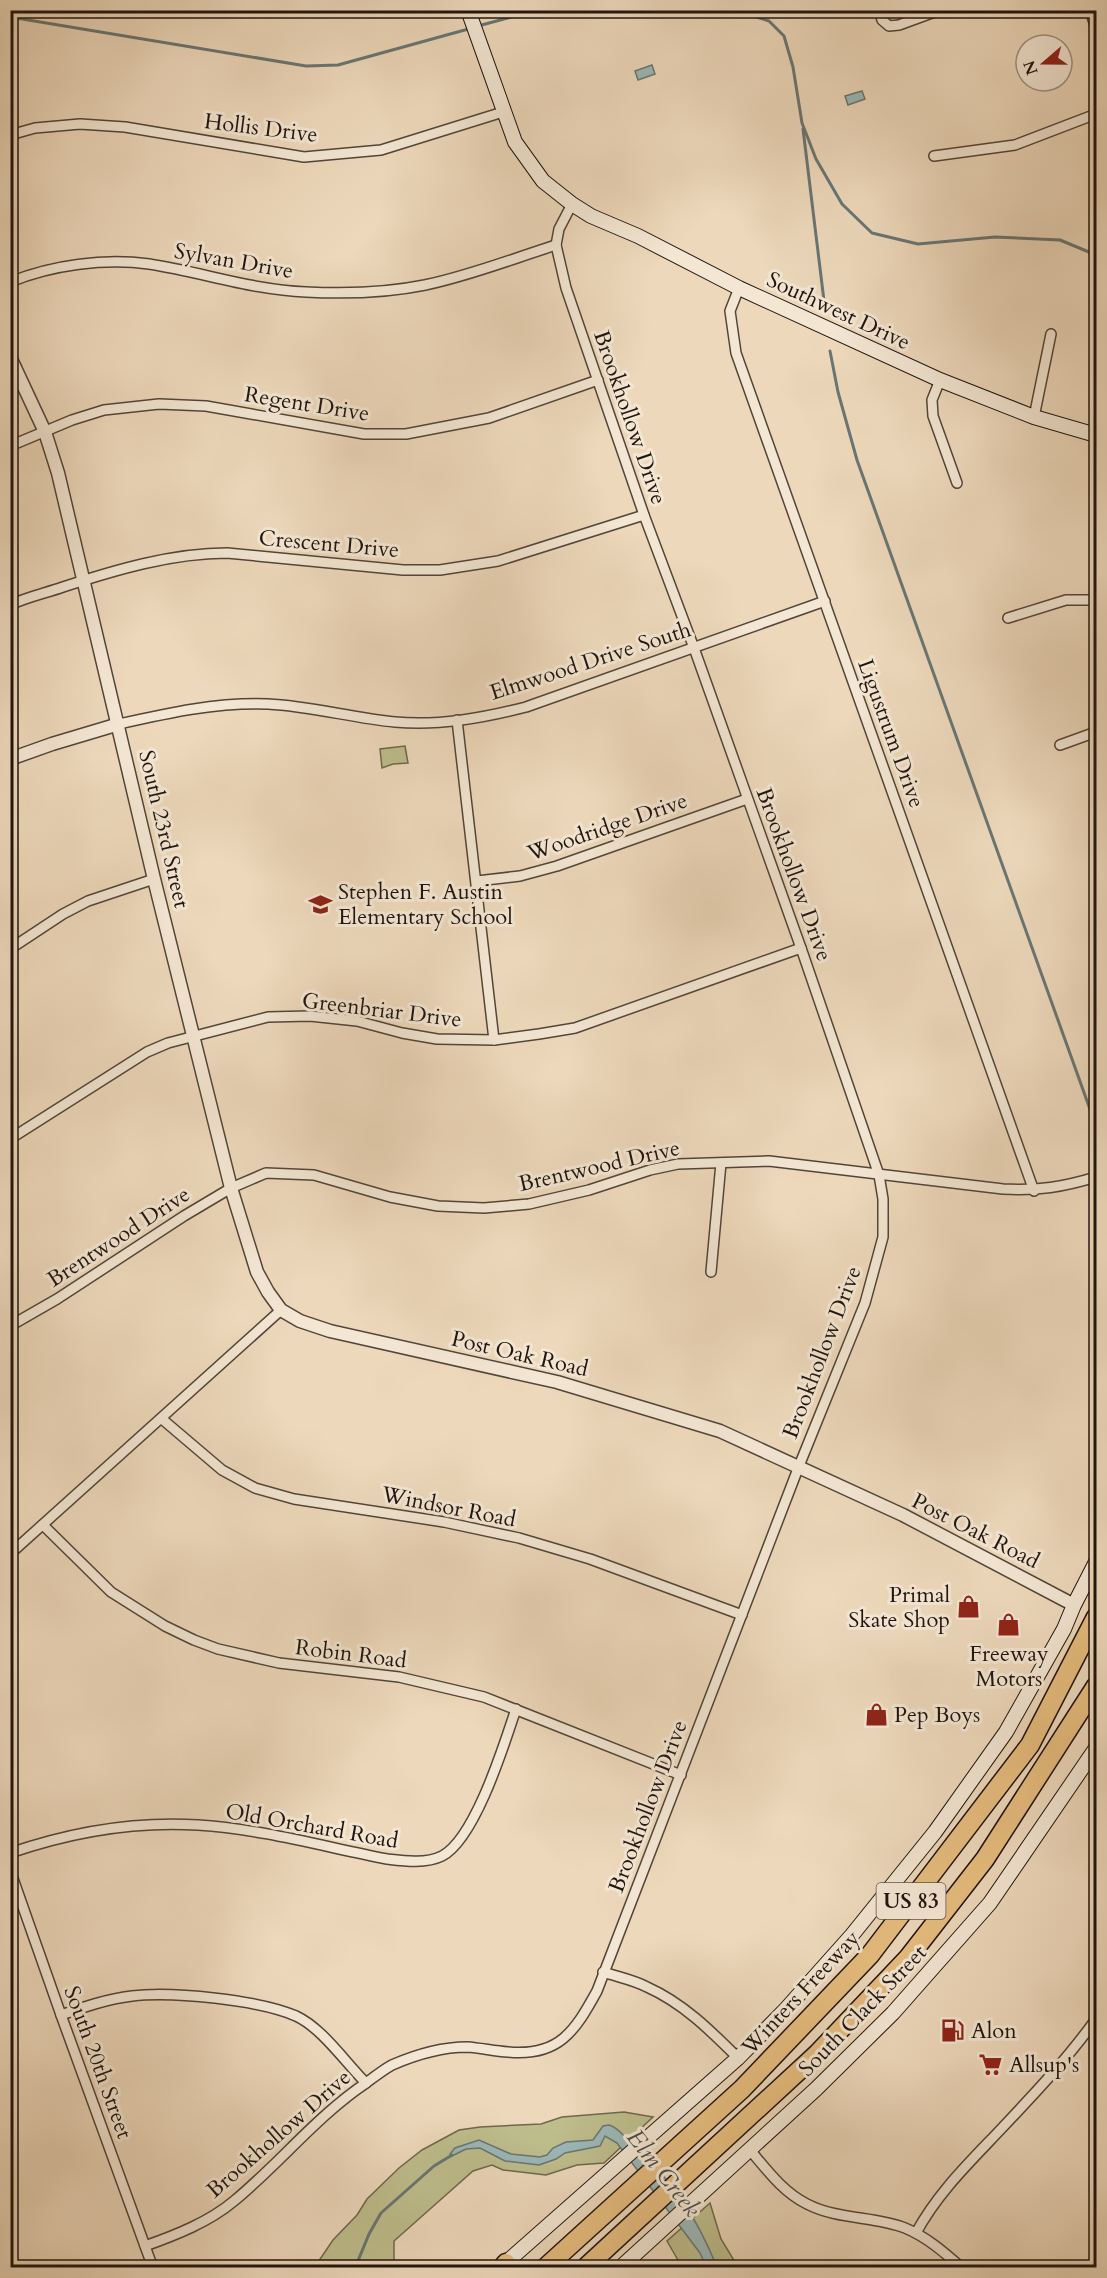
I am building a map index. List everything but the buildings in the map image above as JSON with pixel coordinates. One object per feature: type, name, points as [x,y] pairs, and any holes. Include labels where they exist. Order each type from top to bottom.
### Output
[{"type":"highway","name":"Winters Freeway","points":[[545,2268],[742,2089],[870,1955],[1030,1745],[1096,1617]]},
{"type":"highway","name":"US 83","points":[[585,2268],[818,2053],[908,1958],[985,1859],[1096,1686]]},
{"type":"main road","name":"Southwest Drive","points":[[468,10],[515,142],[543,181],[572,204],[591,216],[638,236],[739,288],[940,380],[1034,417],[1096,435]]},
{"type":"main road","points":[[503,2266],[738,2058],[786,2009],[852,1935],[934,1832],[1006,1731],[1064,1629],[1096,1562]]},
{"type":"main road","name":"South Clack Street","points":[[620,2268],[816,2089],[892,2013],[990,1904],[1086,1766],[1096,1748]]},
{"type":"street","points":[[879,10],[882,20],[889,26],[899,25],[940,10]]},
{"type":"street","points":[[1090,10],[1096,29]]},
{"type":"street","name":"Hollis Drive","points":[[10,135],[35,128],[80,124],[125,127],[304,157],[381,150],[503,112]]},
{"type":"street","points":[[934,156],[1015,145],[1096,114]]},
{"type":"street","points":[[555,245],[559,230],[572,204]]},
{"type":"street","name":"Sylvan Drive","points":[[10,282],[29,274],[62,267],[110,262],[147,264],[249,286],[282,290],[338,293],[377,291],[425,285],[555,245]]},
{"type":"street","name":"Brookhollow Drive","points":[[146,2246],[177,2234],[232,2203],[275,2165],[340,2100],[389,2067],[412,2057],[435,2051],[466,2047],[532,2052],[552,2046],[571,2033],[580,2023],[597,1991],[799,1466],[865,1303],[883,1237],[883,1199],[879,1175],[801,948],[644,515],[566,288],[555,245]]},
{"type":"street","name":"Ligustrum Drive","points":[[739,288],[730,311],[736,353],[1034,1191]]},
{"type":"street","points":[[1034,417],[1051,334]]},
{"type":"street","name":"South 23rd Street","points":[[10,357],[45,432],[58,473],[154,879],[231,1188],[257,1272],[281,1310]]},
{"type":"street","name":"Regent Drive","points":[[10,446],[72,420],[104,410],[159,404],[206,406],[363,434],[406,434],[489,418],[598,380]]},
{"type":"street","points":[[940,380],[932,400],[933,416],[957,483]]},
{"type":"street","name":"Crescent Drive","points":[[10,605],[85,580],[160,561],[208,553],[403,570],[440,570],[498,561],[644,515]]},
{"type":"street","points":[[1008,618],[1066,600],[1096,600]]},
{"type":"street","name":"Elmwood Drive South","points":[[10,759],[119,724],[201,707],[266,704],[302,707],[394,722],[424,723],[489,716],[526,707],[825,601]]},
{"type":"street","points":[[457,720],[494,1040]]},
{"type":"street","points":[[1060,745],[1096,732]]},
{"type":"street","name":"Woodridge Drive","points":[[477,881],[520,876],[557,866],[747,799]]},
{"type":"street","points":[[10,949],[63,914],[88,901],[154,879]]},
{"type":"street","name":"Greenbriar Drive","points":[[10,1139],[147,1052],[194,1036],[268,1017],[310,1016],[357,1021],[402,1033],[437,1039],[494,1040],[575,1028],[801,948]]},
{"type":"street","name":"Brentwood Drive","points":[[10,1326],[57,1299],[184,1216],[231,1188],[266,1173],[314,1175],[390,1197],[438,1206],[484,1208],[529,1204],[589,1190],[650,1170],[678,1164],[769,1161],[1034,1191],[1096,1178]]},
{"type":"street","points":[[711,1272],[721,1163]]},
{"type":"street","points":[[10,1554],[281,1310]]},
{"type":"street","name":"Post Oak Road","points":[[281,1310],[300,1321],[330,1331],[557,1382],[720,1431],[903,1515],[1074,1605]]},
{"type":"street","name":"Windsor Road","points":[[162,1419],[222,1470],[255,1488],[294,1499],[444,1522],[519,1538],[590,1559],[742,1615]]},
{"type":"street","name":"Robin Road","points":[[43,1525],[111,1592],[165,1626],[218,1649],[279,1663],[353,1671],[443,1686],[484,1697],[681,1775]]},
{"type":"street","name":"Old Orchard Road","points":[[10,1853],[95,1830],[172,1824],[199,1825],[258,1833],[387,1859],[405,1861],[439,1858],[459,1843],[481,1804],[516,1709]]},
{"type":"street","name":"South 20th Street","points":[[10,1870],[153,2268]]},
{"type":"street","points":[[603,1972],[647,1986],[681,2006],[708,2028],[738,2058]]},
{"type":"street","points":[[61,2015],[103,2001],[134,1996],[195,1997],[257,2006],[297,2017],[338,2051],[366,2083]]},
{"type":"street","points":[[916,2233],[930,2207],[970,2161],[1067,2059],[1096,2019]]},
{"type":"street","points":[[750,2150],[768,2172],[792,2195],[808,2205],[844,2217],[886,2223],[916,2233],[943,2251],[962,2268]]},
{"type":"shaded area","points":[[405,746],[408,763],[393,764],[382,768],[380,749]]},
{"type":"shaded area","points":[[624,2112],[653,2117],[604,2163],[577,2165],[546,2175],[503,2170],[492,2165],[473,2171],[394,2241],[394,2267],[314,2268],[333,2240],[357,2215],[367,2199],[399,2168],[422,2150],[459,2130],[541,2124],[562,2117]]},
{"type":"shaded area","points":[[710,2203],[721,2239],[738,2267],[682,2267],[667,2241]]},
{"type":"water","points":[[652,65],[655,74],[638,80],[635,71]]},
{"type":"water","points":[[862,91],[865,99],[848,105],[845,96]]},
{"type":"water","points":[[609,2125],[620,2132],[645,2156],[670,2184],[691,2215],[717,2267],[708,2267],[705,2264],[700,2253],[617,2143],[605,2136],[600,2146],[565,2153],[539,2165],[505,2161],[480,2148],[466,2149],[450,2157],[455,2148],[479,2140],[511,2154],[540,2157],[566,2142],[593,2140],[603,2126]]},
{"type":"waterway","points":[[478,26],[537,10]]},
{"type":"waterway","points":[[735,10],[769,21],[784,36],[793,67],[802,123],[816,159],[842,204],[872,233],[918,244],[995,237],[1060,240],[1096,255]]},
{"type":"waterway","points":[[10,17],[306,66],[338,65],[472,28]]},
{"type":"waterway","points":[[803,129],[825,309]]},
{"type":"waterway","points":[[830,351],[838,392],[857,460],[1096,1126]]},
{"type":"waterway","name":"Elm Creek","points":[[355,2268],[369,2234],[381,2213],[434,2166],[452,2155]]},
{"type":"place","name":"Stephen F. Austin Elementary School","points":[[320,904]]},
{"type":"place","name":"Primal Skate Shop","points":[[968,1607]]},
{"type":"place","name":"Freeway Motors","points":[[1009,1624]]},
{"type":"place","name":"Pep Boys","points":[[876,1714]]},
{"type":"place","name":"Alon","points":[[953,2030]]},
{"type":"place","name":"Allsup's","points":[[991,2064]]}]
